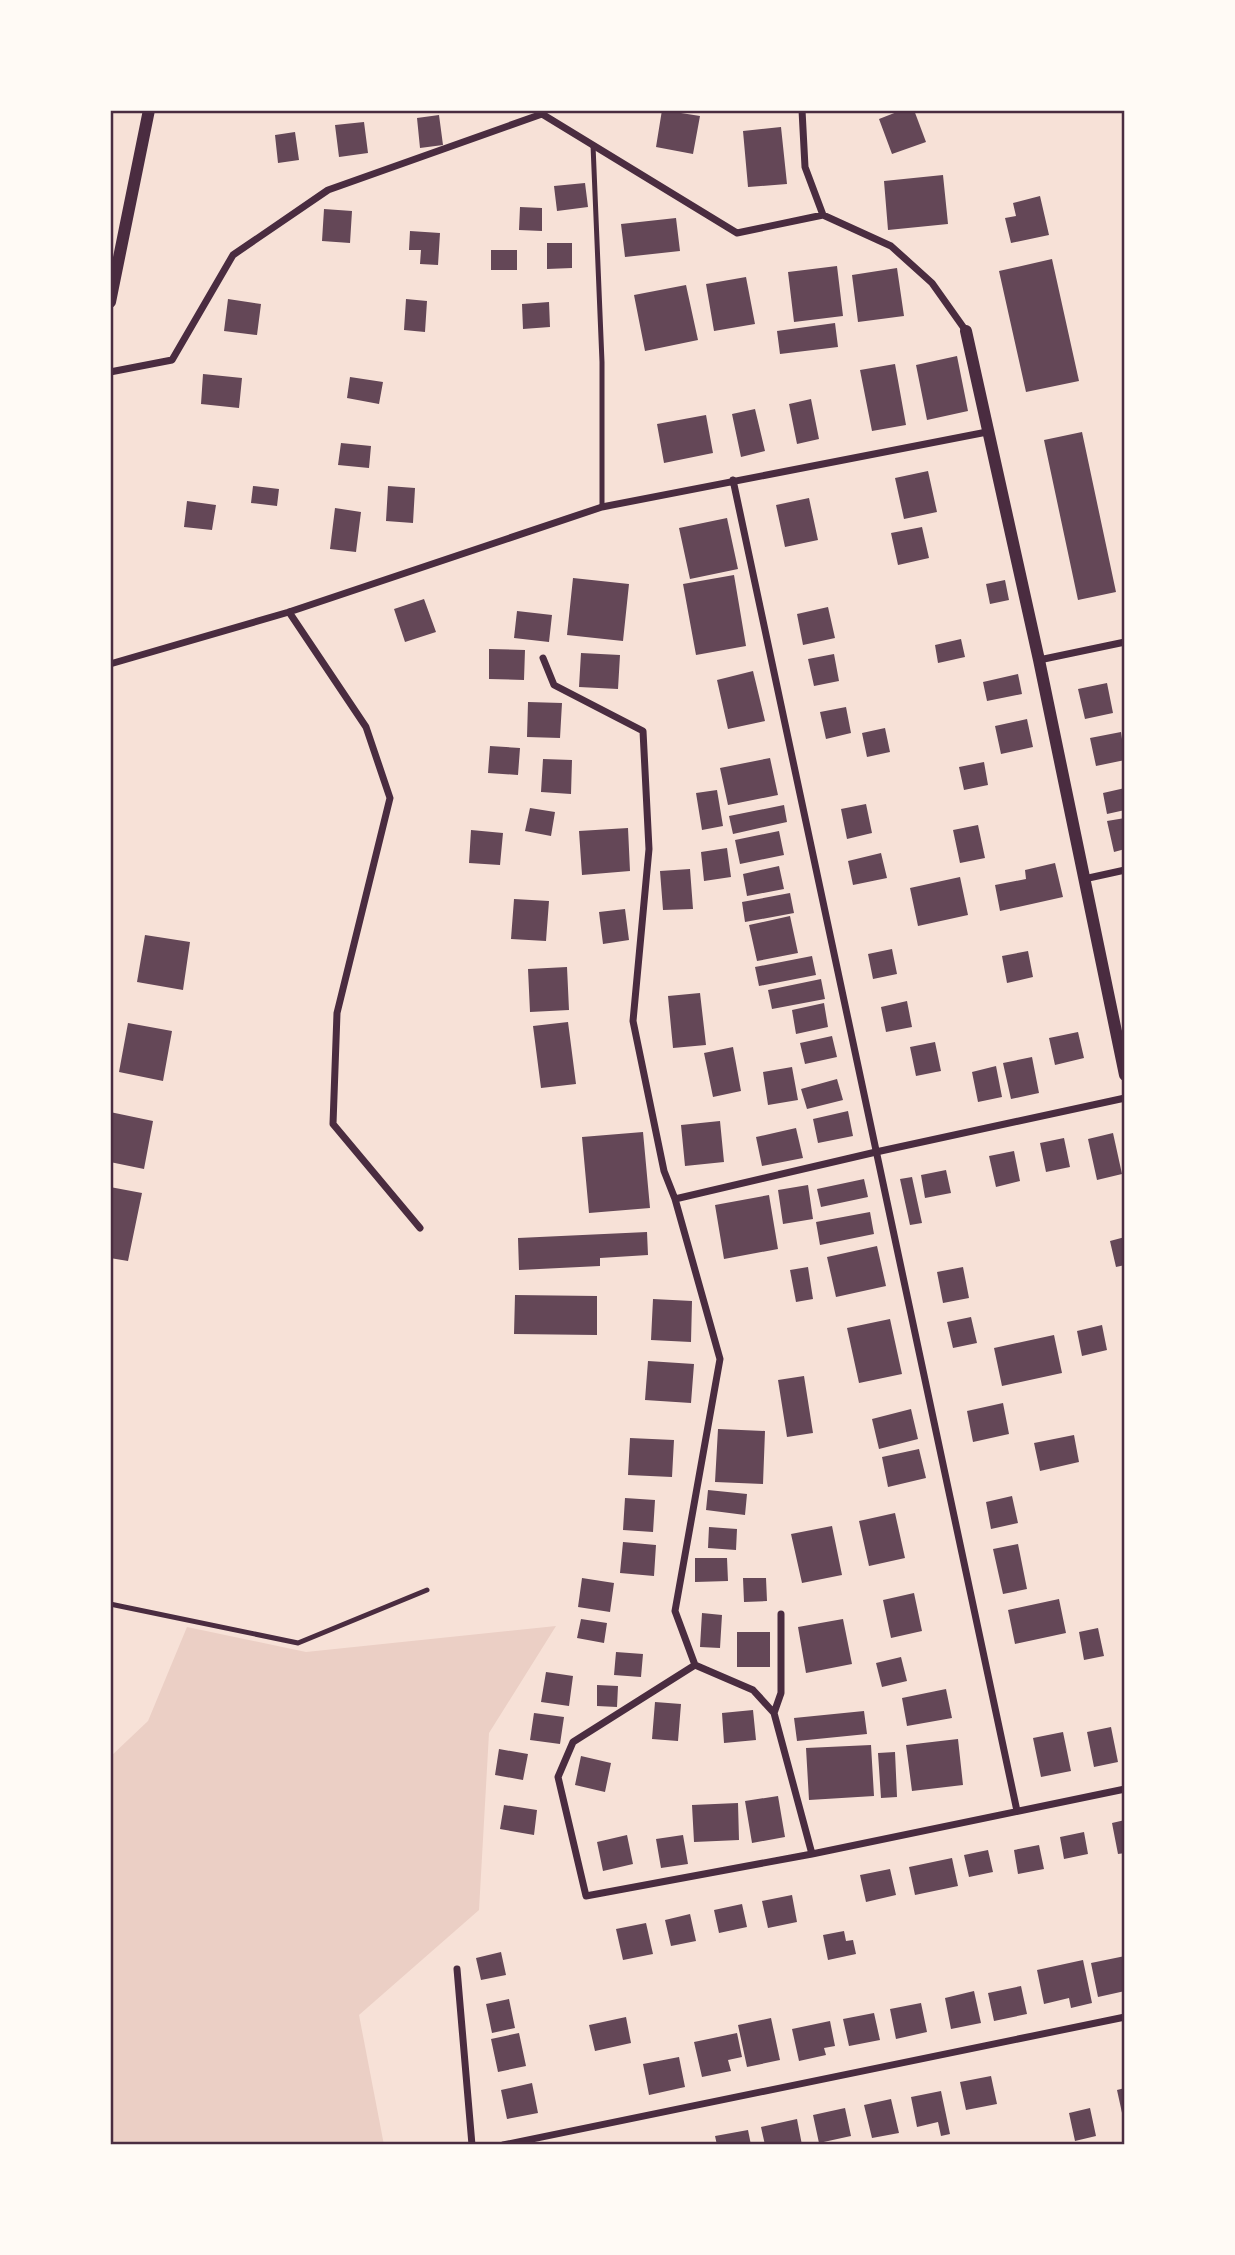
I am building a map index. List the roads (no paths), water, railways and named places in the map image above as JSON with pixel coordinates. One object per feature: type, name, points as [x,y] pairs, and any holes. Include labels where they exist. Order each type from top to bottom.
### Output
[{"type":"street","points":[[110,302],[149,110]]},
{"type":"street","points":[[802,110],[805,167],[823,215]]},
{"type":"street","points":[[110,372],[173,360],[233,255],[328,190],[542,114],[737,233],[823,215],[891,246],[932,283],[966,331],[1039,660],[1125,1075]]},
{"type":"street","points":[[110,664],[289,612],[601,507],[987,432]]},
{"type":"street","points":[[733,480],[1017,1811]]},
{"type":"street","points":[[289,612],[366,727],[390,798],[337,1013],[333,1124],[420,1228]]},
{"type":"street","points":[[1039,660],[1125,642]]},
{"type":"street","points":[[543,658],[554,685],[643,731],[649,849],[633,1021],[664,1171],[675,1199],[719,1359],[675,1611],[695,1665],[753,1690],[774,1713],[812,1854]]},
{"type":"street","points":[[1084,878],[1125,870]]},
{"type":"street","points":[[675,1199],[1125,1098]]},
{"type":"street","points":[[774,1713],[781,1693],[781,1615]]},
{"type":"street","points":[[695,1665],[573,1742],[558,1777],[586,1896],[812,1854],[1125,1788]]},
{"type":"street","points":[[457,1969],[472,2145]]},
{"type":"street","points":[[503,2145],[1125,2017]]},
{"type":"lane","points":[[593,145],[602,362],[601,507]]},
{"type":"lane","points":[[110,1604],[298,1643],[426,1590]]}]
